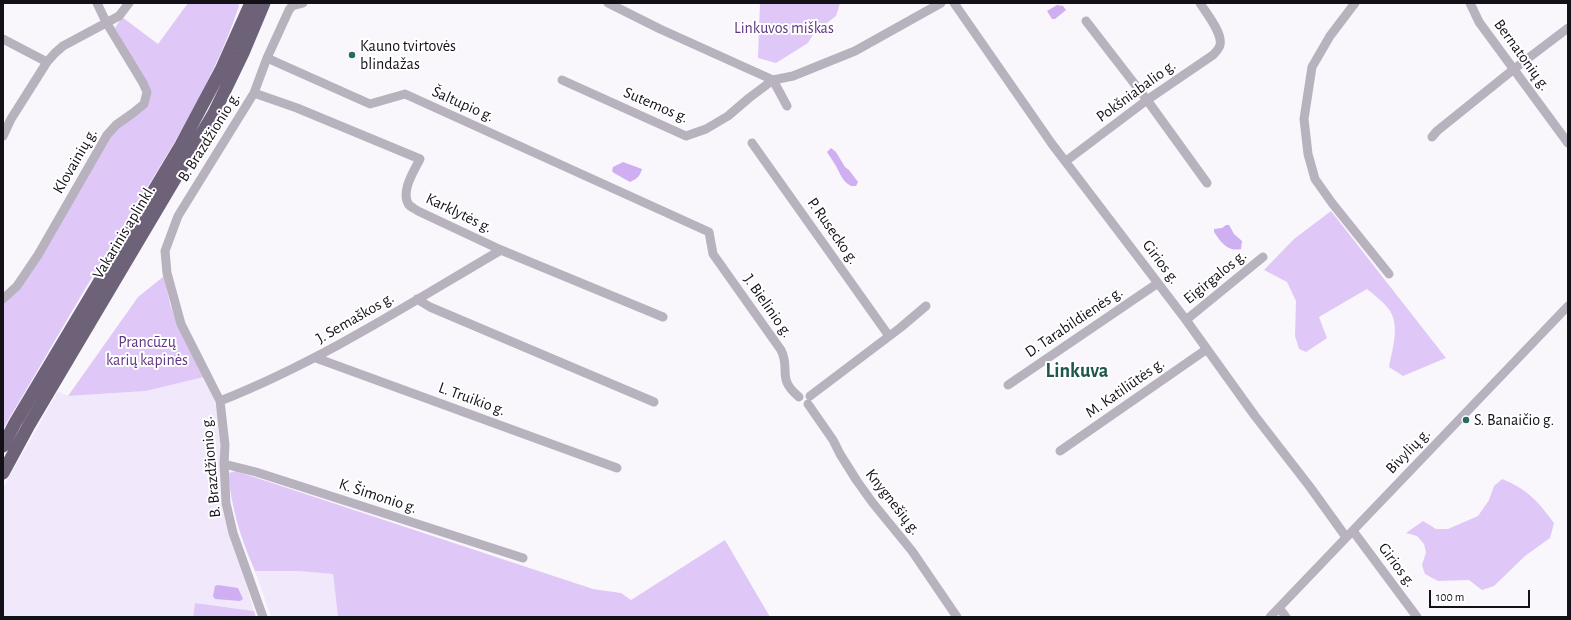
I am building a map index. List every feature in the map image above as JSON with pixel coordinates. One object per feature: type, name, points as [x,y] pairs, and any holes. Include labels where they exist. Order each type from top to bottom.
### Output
[{"type":"highway","points":[[240,29],[241,3]]},
{"type":"highway","name":"Vakarinis aplinkl.","points":[[3,446],[19,416],[181,145],[222,68],[251,3]]},
{"type":"highway","name":"Vakarinis aplinkl.","points":[[3,473],[36,412],[214,113],[240,59],[264,3]]},
{"type":"street","name":"Klovainių g.","points":[[3,299],[17,286],[38,255],[106,135],[116,125],[144,104],[147,92],[143,83],[106,22],[97,3]]},
{"type":"street","points":[[3,136],[11,119],[47,62],[63,46],[119,16],[129,3]]},
{"type":"street","points":[[267,58],[288,10],[292,6],[303,3]]},
{"type":"street","points":[[608,3],[660,29],[772,80],[793,76],[855,51],[941,3]]},
{"type":"street","name":"Girios g.","points":[[954,3],[1052,144],[1186,320],[1207,350],[1350,534],[1417,617]]},
{"type":"street","name":"Pokšniabalio g.","points":[[1066,161],[1147,100],[1213,55],[1218,50],[1220,43],[1217,30],[1200,3]]},
{"type":"street","points":[[1355,3],[1330,36],[1312,67],[1304,119],[1308,154],[1315,179],[1332,203],[1389,274]]},
{"type":"street","name":"Bernatonių g.","points":[[1470,3],[1479,22],[1568,143]]},
{"type":"street","points":[[1086,21],[1147,100],[1207,183]]},
{"type":"street","points":[[1432,137],[1514,69],[1568,28]]},
{"type":"street","points":[[3,39],[47,62]]},
{"type":"street","name":"B. Brazdžionio g.","points":[[263,617],[233,533],[226,503],[224,464],[225,445],[220,401],[181,324],[167,273],[164,251],[178,216],[254,93],[267,58]]},
{"type":"street","name":"Šaltupio g.","points":[[267,58],[370,104],[405,94],[709,232]]},
{"type":"street","name":"Sutemos g.","points":[[562,80],[686,136],[706,129],[728,116],[772,80]]},
{"type":"street","points":[[772,80],[787,106]]},
{"type":"street","name":"Karklytės g.","points":[[254,93],[297,108],[420,159],[407,188],[406,197],[410,206],[501,250],[663,317]]},
{"type":"street","name":"P. Rusecko g.","points":[[752,143],[889,336]]},
{"type":"street","name":"J. Bielinio g.","points":[[709,232],[713,254],[781,350],[784,356],[785,381],[799,398]]},
{"type":"street","name":"J. Semaškos g.","points":[[220,401],[256,387],[316,358],[501,250]]},
{"type":"street","name":"Eigirgalos g.","points":[[1186,320],[1263,257]]},
{"type":"street","name":"D. Tarabildienės g.","points":[[1008,385],[1158,283]]},
{"type":"street","points":[[417,299],[430,307],[654,402]]},
{"type":"street","points":[[809,400],[926,306]]},
{"type":"street","name":"Bivylių g.","points":[[1270,617],[1568,306]]},
{"type":"street","name":"M. Katiliūtės g.","points":[[1060,451],[1207,350]]},
{"type":"street","name":"L. Truikio g.","points":[[316,358],[617,468]]},
{"type":"street","name":"Knygnešių g.","points":[[799,398],[800,404],[804,406],[809,400],[857,481],[912,551],[956,617]]},
{"type":"street","name":"K. Šimonio g.","points":[[224,464],[263,475],[523,558]]},
{"type":"street","points":[[1279,608],[1286,617]]},
{"type":"shaded area","points":[[1057,5],[1063,6],[1066,10],[1055,19],[1052,19],[1047,11]]},
{"type":"shaded area","points":[[831,148],[836,152],[845,167],[858,182],[856,186],[851,186],[842,178],[827,152]]},
{"type":"shaded area","points":[[623,162],[642,169],[635,180],[630,182],[612,171],[613,167]]},
{"type":"shaded area","points":[[1229,225],[1234,234],[1242,241],[1241,249],[1236,250],[1228,248],[1222,243],[1214,232],[1214,229],[1222,228]]},
{"type":"shaded area","points":[[204,377],[214,400],[218,415],[221,443],[219,484],[223,512],[254,611],[195,603],[193,617],[3,617],[3,488],[58,391],[68,396],[146,391]]},
{"type":"shaded area","points":[[255,571],[298,571],[333,574],[338,617],[271,617]]},
{"type":"shaded area","points":[[218,585],[238,588],[243,599],[240,601],[215,599],[213,596],[215,586]]},
{"type":"green space","points":[[188,3],[238,3],[239,6],[214,68],[183,127],[3,429],[3,302],[108,137],[119,126],[141,111],[148,102],[149,87],[115,28],[122,17],[158,44]]},
{"type":"green space","name":"Linkuvos miškas","points":[[760,3],[840,3],[836,16],[814,33],[808,43],[776,63],[758,58]]},
{"type":"green space","points":[[1331,211],[1446,358],[1403,376],[1389,367],[1395,331],[1393,317],[1385,305],[1367,289],[1319,317],[1327,338],[1306,352],[1299,349],[1295,336],[1296,301],[1287,282],[1264,270],[1294,239]]},
{"type":"green space","name":"Prancūzų karių kapinės","points":[[164,276],[170,304],[179,329],[204,377],[146,391],[68,396],[138,297]]},
{"type":"green space","points":[[236,471],[593,589],[621,593],[631,600],[725,540],[770,617],[338,617],[333,574],[298,571],[255,571],[245,547],[234,511],[228,473]]},
{"type":"green space","points":[[1502,479],[1531,496],[1543,508],[1554,523],[1550,538],[1525,556],[1494,586],[1482,590],[1469,580],[1438,581],[1425,574],[1422,565],[1426,552],[1424,544],[1417,536],[1406,533],[1423,521],[1436,529],[1448,529],[1478,516],[1489,500],[1494,486]]},
{"type":"green space","points":[[195,603],[254,611],[256,617],[193,617]]},
{"type":"place","name":"Kauno tvirtovės blindažas","points":[[352,55]]},
{"type":"place","name":"S. Banaičio g.","points":[[1466,420]]},
{"type":"district","name":"Linkuva","points":[[1077,371]]}]
